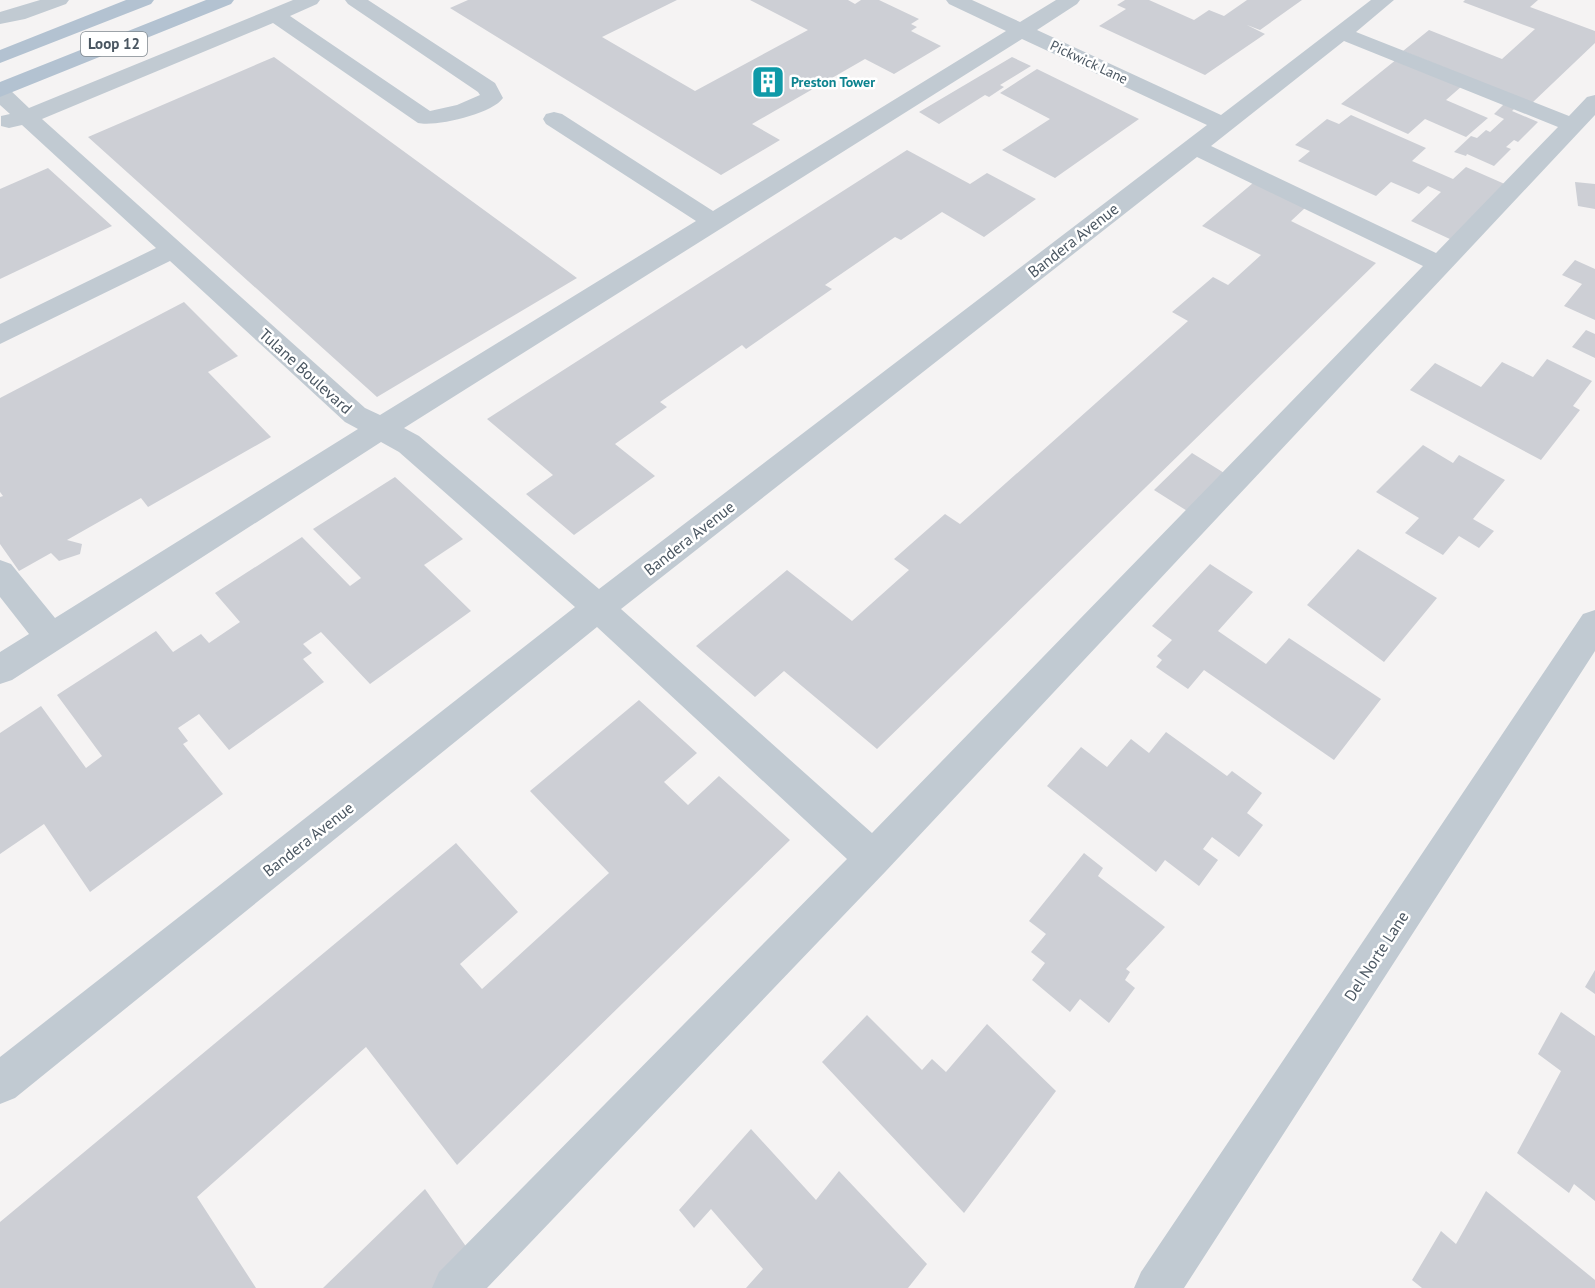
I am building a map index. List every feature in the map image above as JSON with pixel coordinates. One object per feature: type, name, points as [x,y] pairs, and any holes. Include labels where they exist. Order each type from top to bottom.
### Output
[{"type":"main road","name":"Loop 12","points":[[0,57],[144,0]]},
{"type":"main road","points":[[2,91],[53,56],[192,0]]},
{"type":"main road","name":"Loop 12","points":[[2,91],[224,0]]},
{"type":"street","points":[[0,18],[18,15],[59,0]]},
{"type":"street","points":[[13,120],[310,0]]},
{"type":"street","points":[[275,15],[426,118],[463,111],[492,98],[487,88],[355,0]]},
{"type":"street","name":"Pickwick Lane","points":[[956,0],[1223,124]]},
{"type":"street","points":[[0,670],[380,429],[1070,0]]},
{"type":"street","name":"Bandera Avenue","points":[[0,1083],[598,608],[1384,0]]},
{"type":"street","points":[[455,1288],[873,858],[1584,113],[1341,33]]},
{"type":"street","name":"Tulane Boulevard","points":[[2,91],[13,120],[173,249],[355,416],[408,444],[598,608],[873,858]]},
{"type":"street","points":[[554,119],[714,222]]},
{"type":"street","points":[[1195,147],[1441,265]]},
{"type":"street","points":[[0,335],[173,249]]},
{"type":"street","points":[[0,573],[51,638]]},
{"type":"street","name":"Del Norte Lane","points":[[1157,1288],[1595,624]]},
{"type":"building","name":"Preston Tower","points":[[468,0],[677,0],[602,37],[695,91],[808,30],[750,0],[848,0],[855,4],[861,0],[879,0],[919,19],[911,24],[917,27],[911,31],[941,46],[894,74],[865,59],[752,124],[780,140],[721,175],[450,8]]},
{"type":"building","points":[[1125,0],[1149,0],[1194,20],[1209,10],[1224,16],[1247,0],[1302,0],[1260,30],[1247,25],[1265,34],[1205,75],[1099,26],[1126,9],[1117,5]]},
{"type":"building","points":[[1465,0],[1538,0],[1530,7],[1595,31],[1595,43],[1532,103],[1403,51],[1429,30],[1502,59],[1535,29],[1463,2]]},
{"type":"building","points":[[274,57],[577,278],[377,397],[88,137]]},
{"type":"building","points":[[1012,57],[1031,66],[1000,85],[1004,87],[989,97],[985,95],[939,124],[919,112]]},
{"type":"building","points":[[1397,59],[1462,86],[1446,100],[1488,118],[1466,137],[1425,119],[1408,134],[1341,104]]},
{"type":"building","points":[[1037,69],[1139,119],[1055,178],[1002,150],[1050,119],[1000,93]]},
{"type":"building","points":[[1504,104],[1515,108],[1512,111],[1538,122],[1518,142],[1514,140],[1506,147],[1511,149],[1494,166],[1467,154],[1466,156],[1454,152],[1471,136],[1477,138],[1486,130],[1490,132],[1504,119],[1494,114]]},
{"type":"building","points":[[1351,115],[1426,148],[1412,161],[1453,179],[1466,167],[1507,185],[1452,240],[1411,221],[1441,192],[1428,186],[1419,194],[1391,182],[1376,196],[1298,161],[1310,151],[1295,145],[1327,119],[1339,124]]},
{"type":"building","points":[[907,150],[970,184],[987,173],[1036,199],[984,237],[942,212],[901,240],[895,237],[825,285],[832,289],[746,349],[742,345],[660,402],[667,407],[615,444],[655,476],[574,535],[526,494],[553,475],[487,419]]},
{"type":"building","points":[[48,168],[112,226],[0,279],[0,189]]},
{"type":"building","points":[[1575,182],[1595,184],[1595,209],[1578,206]]},
{"type":"building","points":[[1253,183],[1305,208],[1291,221],[1376,263],[877,749],[784,671],[755,697],[696,646],[787,570],[852,621],[909,570],[894,559],[945,514],[960,524],[1188,321],[1172,312],[1213,277],[1228,285],[1261,255],[1202,226]]},
{"type":"building","points":[[1575,260],[1595,269],[1595,320],[1564,306],[1582,284],[1562,275]]},
{"type":"building","points":[[184,302],[238,356],[208,372],[271,437],[148,507],[141,498],[67,540],[82,544],[80,554],[59,561],[51,553],[19,571],[0,544],[0,497],[3,496],[0,492],[0,398]]},
{"type":"building","points":[[1586,330],[1595,334],[1595,358],[1572,347]]},
{"type":"building","points":[[1547,359],[1592,381],[1573,406],[1580,410],[1541,460],[1410,390],[1435,363],[1481,387],[1502,362],[1533,377]]},
{"type":"building","points":[[1423,445],[1453,463],[1459,455],[1505,480],[1473,519],[1494,531],[1479,548],[1459,536],[1443,555],[1405,533],[1419,518],[1376,492]]},
{"type":"building","points":[[1192,453],[1229,476],[1192,514],[1154,490]]},
{"type":"building","points":[[395,477],[463,539],[424,565],[471,611],[370,684],[321,632],[303,644],[312,653],[303,659],[324,682],[229,750],[199,714],[178,728],[188,741],[183,744],[223,794],[90,892],[44,824],[0,854],[0,733],[41,706],[86,768],[102,756],[57,695],[156,631],[173,652],[201,634],[209,643],[240,622],[215,593],[302,537],[350,586],[361,578],[313,529]]},
{"type":"building","points":[[1358,549],[1437,598],[1384,662],[1307,605]]},
{"type":"building","points":[[1210,564],[1253,592],[1218,631],[1266,664],[1289,638],[1381,699],[1334,760],[1204,670],[1188,689],[1156,667],[1162,660],[1157,656],[1172,640],[1152,626]]},
{"type":"building","points":[[639,700],[697,753],[664,782],[688,805],[719,776],[790,840],[457,1165],[366,1047],[197,1197],[256,1288],[0,1288],[0,1222],[456,843],[518,912],[460,964],[482,989],[609,873],[530,791]]},
{"type":"building","points":[[1166,732],[1227,776],[1232,771],[1262,793],[1247,813],[1263,825],[1239,857],[1212,837],[1203,849],[1218,860],[1199,886],[1165,860],[1156,872],[1047,786],[1081,747],[1107,767],[1131,739],[1149,753]]},
{"type":"building","points":[[1084,853],[1103,868],[1098,876],[1165,927],[1126,969],[1130,972],[1125,980],[1135,988],[1109,1023],[1080,999],[1070,1012],[1032,980],[1045,963],[1031,952],[1046,934],[1029,921]]},
{"type":"building","points":[[1595,970],[1595,994],[1585,987]]},
{"type":"building","points":[[1561,1012],[1595,1036],[1595,1201],[1574,1184],[1569,1193],[1517,1153],[1561,1071],[1538,1054]]},
{"type":"building","points":[[867,1015],[922,1070],[932,1059],[946,1072],[987,1024],[1056,1091],[964,1213],[822,1062]]},
{"type":"building","points":[[751,1129],[816,1200],[839,1171],[927,1264],[908,1288],[746,1288],[763,1269],[711,1209],[694,1228],[679,1210]]},
{"type":"building","points":[[425,1189],[470,1252],[435,1288],[323,1288]]},
{"type":"building","points":[[1486,1191],[1595,1280],[1595,1288],[1422,1288],[1412,1280],[1441,1231],[1456,1244]]},
{"type":"place","name":"Preston Tower","points":[[768,82]]}]
